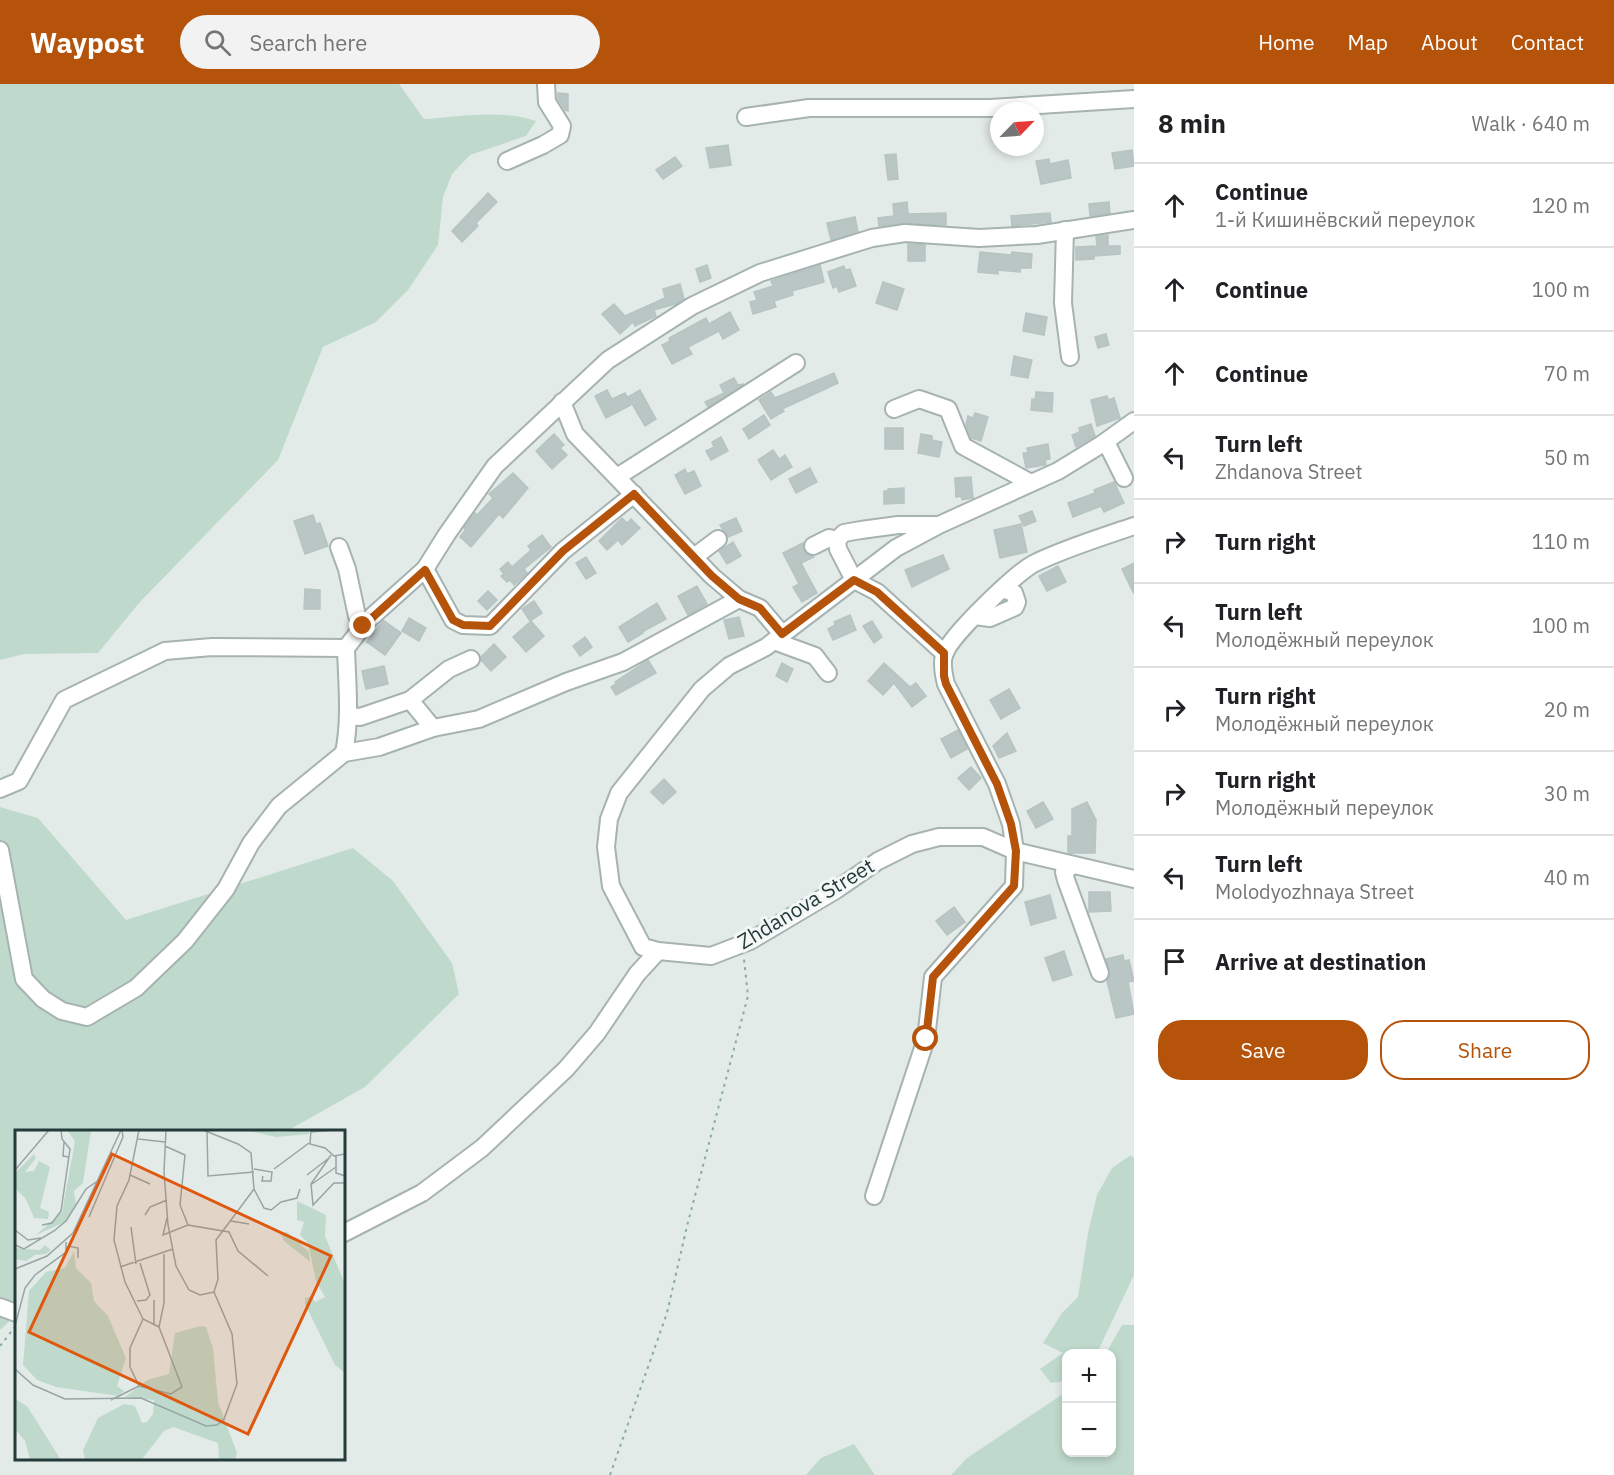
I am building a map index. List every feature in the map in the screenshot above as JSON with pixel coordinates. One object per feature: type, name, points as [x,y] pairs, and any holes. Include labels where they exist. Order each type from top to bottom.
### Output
[{"type":"street","points":[[507,161],[560,135],[562,126],[547,102],[546,84]]},
{"type":"street","points":[[746,117],[809,108],[990,108],[1134,99]]},
{"type":"street","points":[[344,753],[349,716],[346,648],[363,626],[425,570],[447,534],[495,466],[608,360],[683,312],[760,273],[872,238],[905,233],[979,238],[1037,235],[1134,220]]},
{"type":"street","points":[[1065,231],[1063,303],[1070,357]]},
{"type":"street","points":[[617,477],[796,363]]},
{"type":"street","points":[[894,409],[919,399],[948,409],[963,446],[1032,483]]},
{"type":"street","points":[[562,402],[575,434],[694,557],[739,599],[760,608],[778,637],[815,656],[828,673]]},
{"type":"street","points":[[345,1232],[422,1193],[482,1148],[566,1069],[597,1033],[637,975],[658,951],[643,947],[611,886],[606,847],[609,819],[619,793],[702,689],[729,666],[778,637],[896,548],[939,525],[1058,471],[1106,442],[1134,421]]},
{"type":"street","points":[[1106,442],[1124,478]]},
{"type":"street","points":[[425,570],[453,620],[463,625],[490,626],[563,551],[634,494]]},
{"type":"street","points":[[837,540],[844,533],[898,525],[939,525]]},
{"type":"street","points":[[896,548],[900,538],[898,525]]},
{"type":"street","points":[[874,1196],[926,1039],[933,977],[1014,886],[1016,851],[1011,824],[997,784],[946,684],[944,653],[955,638],[1002,589],[1034,563],[1134,526]]},
{"type":"street","points":[[813,546],[829,538],[837,540]]},
{"type":"street","points":[[694,557],[718,539]]},
{"type":"street","points":[[837,540],[838,549],[854,580],[877,592],[944,653]]},
{"type":"street","points":[[339,547],[347,569],[357,616],[363,626]]},
{"type":"street","points":[[0,850],[24,979],[43,999],[62,1011],[87,1017],[136,988],[185,941],[226,889],[250,843],[279,806],[344,753],[379,747],[433,728],[479,719],[566,682],[623,662],[739,599]]},
{"type":"street","points":[[0,789],[19,781],[63,700],[165,651],[212,647],[346,648]]},
{"type":"street","points":[[349,716],[360,717],[410,700],[449,669],[471,659]]},
{"type":"street","points":[[410,700],[433,728]]},
{"type":"street","name":"Zhdanova Street","points":[[658,951],[711,956],[742,944],[836,890],[878,861],[912,844],[939,837],[983,837],[1016,851],[1134,879]]},
{"type":"street","points":[[1073,865],[1064,872],[1100,973]]},
{"type":"street","points":[[0,1307],[15,1313]]},
{"type":"path","points":[[610,1475],[667,1313],[687,1226],[748,996],[742,944]]},
{"type":"path","points":[[0,1346],[15,1327]]},
{"type":"green space","points":[[0,84],[399,84],[424,119],[509,115],[536,121],[526,136],[470,155],[452,174],[443,197],[438,245],[408,290],[376,322],[323,347],[278,460],[139,603],[98,653],[24,654],[0,660]]},
{"type":"green space","points":[[0,807],[38,818],[126,920],[353,848],[393,881],[452,963],[459,994],[365,1087],[289,1130],[15,1130],[15,1316],[0,1330]]},
{"type":"green space","points":[[1131,1155],[1134,1158],[1134,1275],[1099,1349],[1062,1349],[1062,1352],[1043,1343],[1062,1313],[1078,1297],[1088,1233],[1097,1195],[1112,1168]]},
{"type":"green space","points":[[1122,1325],[1134,1325],[1134,1475],[951,1475],[967,1458],[1062,1395],[1062,1457],[1116,1457],[1116,1349],[1108,1349]]},
{"type":"green space","points":[[1062,1354],[1062,1382],[1051,1383],[1040,1369]]},
{"type":"green space","points":[[854,1444],[875,1475],[806,1475],[821,1458]]},
{"type":"building","points":[[558,93],[568,94],[568,111],[558,99]]},
{"type":"building","points":[[728,145],[731,165],[710,168],[706,148]]},
{"type":"building","points":[[1132,150],[1134,166],[1115,169],[1112,153]]},
{"type":"building","points":[[896,154],[898,179],[888,180],[885,155]]},
{"type":"building","points":[[675,157],[682,166],[663,179],[656,170]]},
{"type":"building","points":[[1049,159],[1050,164],[1068,160],[1071,178],[1041,184],[1036,161]]},
{"type":"building","points":[[488,193],[497,202],[476,223],[478,226],[462,242],[452,231]]},
{"type":"building","points":[[907,202],[908,214],[946,213],[946,225],[905,223],[879,226],[878,218],[894,216],[893,204]]},
{"type":"building","points":[[1109,202],[1110,213],[1090,216],[1089,204]]},
{"type":"building","points":[[1050,213],[1051,222],[1012,226],[1011,216]]},
{"type":"building","points":[[855,217],[858,232],[831,240],[827,223]]},
{"type":"building","points":[[1108,235],[1108,246],[1120,246],[1120,254],[1076,260],[1076,247],[1097,246],[1096,236]]},
{"type":"building","points":[[908,244],[925,245],[925,261],[908,261]]},
{"type":"building","points":[[980,252],[1011,255],[1012,252],[1032,254],[1031,268],[1021,268],[1020,272],[998,270],[998,274],[978,272]]},
{"type":"building","points":[[707,265],[711,278],[700,282],[696,269]]},
{"type":"building","points":[[820,265],[824,282],[792,291],[793,295],[774,301],[776,307],[753,314],[750,302],[757,300],[754,292],[773,286],[771,281]]},
{"type":"building","points":[[844,266],[845,270],[850,269],[856,286],[839,292],[837,286],[833,288],[828,272]]},
{"type":"building","points":[[883,282],[904,289],[897,310],[876,303]]},
{"type":"building","points":[[680,284],[684,299],[654,310],[656,316],[635,326],[633,322],[620,334],[602,314],[614,304],[625,316],[665,298],[663,289]]},
{"type":"building","points":[[730,312],[739,330],[723,339],[719,331],[688,347],[692,354],[672,364],[662,345],[670,341],[669,338],[706,318],[709,324]]},
{"type":"building","points":[[1026,313],[1047,317],[1044,335],[1023,331]]},
{"type":"building","points":[[1106,334],[1109,345],[1098,348],[1095,337]]},
{"type":"building","points":[[1014,356],[1032,360],[1028,378],[1011,375]]},
{"type":"building","points":[[834,373],[838,383],[782,409],[784,411],[771,419],[759,400],[771,392],[775,398]]},
{"type":"building","points":[[734,378],[738,385],[744,384],[708,407],[705,402],[724,393],[720,385]]},
{"type":"building","points":[[607,390],[612,399],[625,393],[631,405],[606,418],[595,396]]},
{"type":"building","points":[[640,390],[656,419],[645,426],[628,397]]},
{"type":"building","points":[[1036,392],[1053,393],[1052,412],[1031,410],[1032,399],[1035,400]]},
{"type":"building","points":[[1107,396],[1108,400],[1114,398],[1120,418],[1097,426],[1091,400]]},
{"type":"building","points":[[975,413],[988,417],[981,441],[971,438],[966,425],[968,416],[973,418]]},
{"type":"building","points":[[764,415],[770,425],[749,439],[743,429]]},
{"type":"building","points":[[1091,424],[1095,436],[1076,447],[1072,435],[1080,432],[1079,428]]},
{"type":"building","points":[[885,428],[903,428],[903,449],[885,449]]},
{"type":"building","points":[[554,434],[564,445],[560,448],[567,455],[552,469],[536,451]]},
{"type":"building","points":[[921,434],[932,436],[932,440],[942,442],[939,457],[918,453]]},
{"type":"building","points":[[721,437],[728,451],[711,460],[706,451],[714,447],[712,442]]},
{"type":"building","points":[[1048,444],[1050,459],[1045,460],[1046,465],[1026,468],[1023,453],[1028,453],[1027,448]]},
{"type":"building","points":[[773,450],[779,459],[785,455],[792,467],[771,480],[758,460]]},
{"type":"building","points":[[810,468],[817,482],[796,493],[789,479]]},
{"type":"building","points":[[685,469],[687,474],[694,471],[701,486],[685,494],[675,475]]},
{"type":"building","points":[[513,473],[528,488],[503,518],[499,514],[471,547],[460,537],[466,529],[464,528],[475,513],[477,515],[493,498],[489,494]]},
{"type":"building","points":[[971,477],[973,498],[962,500],[961,496],[956,497],[955,478]]},
{"type":"building","points":[[1114,482],[1124,503],[1104,512],[1101,506],[1073,517],[1068,503],[1095,493],[1094,490]]},
{"type":"building","points":[[904,488],[904,503],[884,504],[884,491]]},
{"type":"building","points":[[1032,511],[1036,521],[1024,526],[1019,516]]},
{"type":"building","points":[[313,515],[316,524],[320,523],[328,546],[305,554],[294,521]]},
{"type":"building","points":[[622,518],[627,523],[631,519],[640,528],[622,545],[618,540],[607,550],[599,541]]},
{"type":"building","points":[[736,518],[742,531],[728,537],[720,525]]},
{"type":"building","points":[[1021,524],[1027,552],[1000,558],[994,530]]},
{"type":"building","points":[[542,535],[551,547],[524,569],[527,573],[514,585],[510,580],[507,582],[501,576],[504,574],[500,569],[508,562],[512,567],[531,550],[528,546]]},
{"type":"building","points":[[733,542],[741,556],[727,564],[719,551]]},
{"type":"building","points":[[803,543],[804,551],[814,557],[801,563],[817,593],[802,602],[793,587],[799,584],[783,553]]},
{"type":"building","points":[[943,555],[949,569],[912,587],[905,570]]},
{"type":"building","points":[[586,557],[596,573],[586,579],[576,563]]},
{"type":"building","points":[[1134,563],[1134,594],[1122,569]]},
{"type":"building","points":[[1058,566],[1066,582],[1047,591],[1039,576]]},
{"type":"building","points":[[697,586],[707,604],[688,615],[678,596]]},
{"type":"building","points":[[305,589],[320,590],[320,609],[304,609]]},
{"type":"building","points":[[488,591],[497,600],[487,610],[478,601]]},
{"type":"building","points":[[534,601],[542,613],[530,621],[522,609]]},
{"type":"building","points":[[657,603],[666,619],[628,642],[619,627]]},
{"type":"building","points":[[850,615],[856,630],[833,640],[828,629],[835,625],[834,622]]},
{"type":"building","points":[[739,617],[744,636],[729,639],[724,620]]},
{"type":"building","points":[[409,618],[426,628],[419,641],[402,631]]},
{"type":"building","points":[[383,620],[401,633],[385,655],[367,642]]},
{"type":"building","points":[[531,621],[544,636],[526,652],[513,637]]},
{"type":"building","points":[[872,621],[882,637],[874,643],[863,626]]},
{"type":"building","points":[[585,637],[592,647],[580,656],[573,646]]},
{"type":"building","points":[[494,644],[506,657],[491,671],[481,657]]},
{"type":"building","points":[[648,660],[656,673],[616,695],[611,687],[616,684],[615,682]]},
{"type":"building","points":[[782,663],[793,669],[787,682],[776,676]]},
{"type":"building","points":[[884,663],[910,687],[916,683],[926,696],[912,707],[894,683],[883,695],[868,681]]},
{"type":"building","points":[[384,666],[388,684],[366,689],[362,671]]},
{"type":"building","points":[[1009,689],[1020,708],[1001,719],[990,700]]},
{"type":"building","points":[[958,730],[967,749],[951,758],[941,739]]},
{"type":"building","points":[[1007,733],[1016,751],[999,758],[993,746]]},
{"type":"building","points":[[971,767],[981,778],[969,790],[958,778]]},
{"type":"building","points":[[664,779],[676,792],[663,804],[651,792]]},
{"type":"building","points":[[1043,802],[1053,819],[1036,828],[1027,811]]},
{"type":"building","points":[[1087,802],[1096,820],[1095,853],[1068,853],[1068,836],[1072,836],[1072,809]]},
{"type":"building","points":[[1089,892],[1110,892],[1111,911],[1089,912]]},
{"type":"building","points":[[1050,895],[1056,918],[1031,925],[1025,902]]},
{"type":"building","points":[[954,907],[965,922],[947,935],[936,921]]},
{"type":"building","points":[[1064,951],[1072,975],[1053,981],[1045,958]]},
{"type":"building","points":[[1123,955],[1124,961],[1129,960],[1134,981],[1128,982],[1134,1014],[1116,1018],[1107,981],[1110,974],[1106,959]]},
{"type":"route","points":[[363,626],[425,570],[453,620],[463,625],[490,626],[563,551],[634,494],[712,576],[739,599],[760,608],[782,634],[854,580],[877,592],[944,653],[946,684],[997,784],[1011,824],[1016,851],[1014,886],[933,977],[926,1039]]}]
